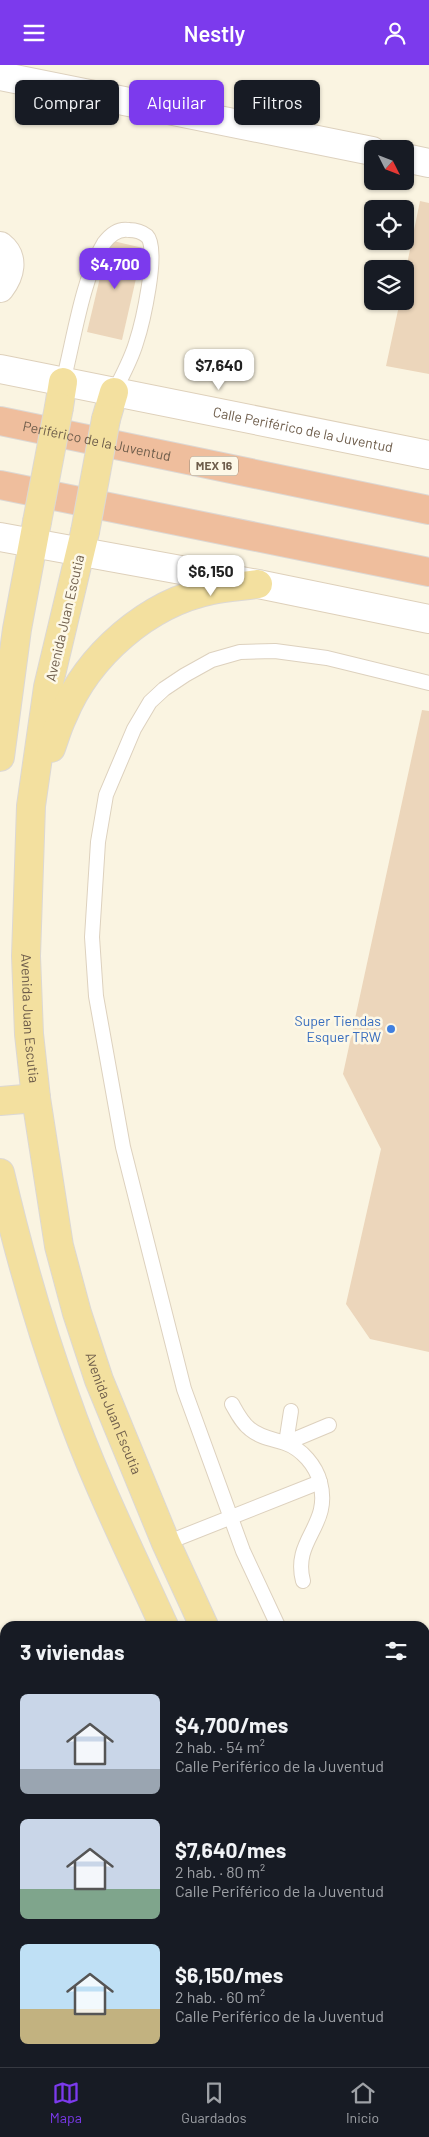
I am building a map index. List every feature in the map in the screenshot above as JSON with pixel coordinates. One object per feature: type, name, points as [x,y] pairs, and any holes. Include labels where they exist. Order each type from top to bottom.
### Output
[{"type":"highway","name":"Periférico de la Juventud","points":[[0,421],[429,509]]},
{"type":"highway","points":[[0,485],[429,572]]},
{"type":"main road","points":[[0,76],[364,149]]},
{"type":"main road","points":[[414,160],[429,163]]},
{"type":"main road","points":[[0,246],[9,258],[10,269],[0,289]]},
{"type":"main road","name":"Calle Periférico de la Juventud","points":[[0,369],[61,395],[114,391],[429,455]]},
{"type":"main road","name":"Avenida Juan Escutia","points":[[114,391],[106,419],[83,542],[48,687],[31,806],[26,956],[28,1033],[59,1245],[77,1313],[99,1380],[166,1543],[202,1621]]},
{"type":"main road","points":[[0,757],[2,723],[61,395]]},
{"type":"main road","points":[[0,537],[35,533],[83,542],[258,584],[429,619]]},
{"type":"main road","points":[[31,806],[63,714],[80,685],[116,640],[149,615],[181,599],[213,590],[258,584]]},
{"type":"main road","points":[[0,1101],[36,1098]]},
{"type":"main road","points":[[0,1173],[32,1300],[66,1401],[107,1501],[162,1621]]},
{"type":"lane","points":[[61,395],[86,286],[95,261],[105,242],[113,233],[123,229],[133,230],[146,235],[150,241],[153,261],[136,343],[114,391]]},
{"type":"lane","points":[[276,1621],[243,1551],[184,1389],[123,1147],[96,996],[92,937],[98,843],[106,795],[134,729],[150,703],[164,689],[184,675],[212,660],[240,652],[275,651],[327,658],[429,683]]},
{"type":"lane","points":[[232,1404],[241,1420],[250,1429],[266,1439],[286,1443],[302,1453],[314,1467],[320,1482],[323,1503],[318,1521],[301,1555],[300,1569],[303,1581]]},
{"type":"lane","points":[[286,1443],[291,1411]]},
{"type":"lane","points":[[286,1443],[329,1425]]},
{"type":"lane","points":[[166,1543],[320,1482]]},
{"type":"building","points":[[420,201],[429,203],[429,374],[386,366],[398,310],[414,310],[414,260],[408,260],[410,250],[414,250],[414,230]]},
{"type":"building","points":[[109,240],[143,248],[122,340],[87,332]]},
{"type":"building","name":"Super Tiendas Esquer TRW","points":[[422,710],[429,711],[429,1352],[370,1339],[346,1304],[381,1149],[343,1074]]},
{"type":"place","name":"Super Tiendas Esquer TRW","points":[[391,1029]]}]
